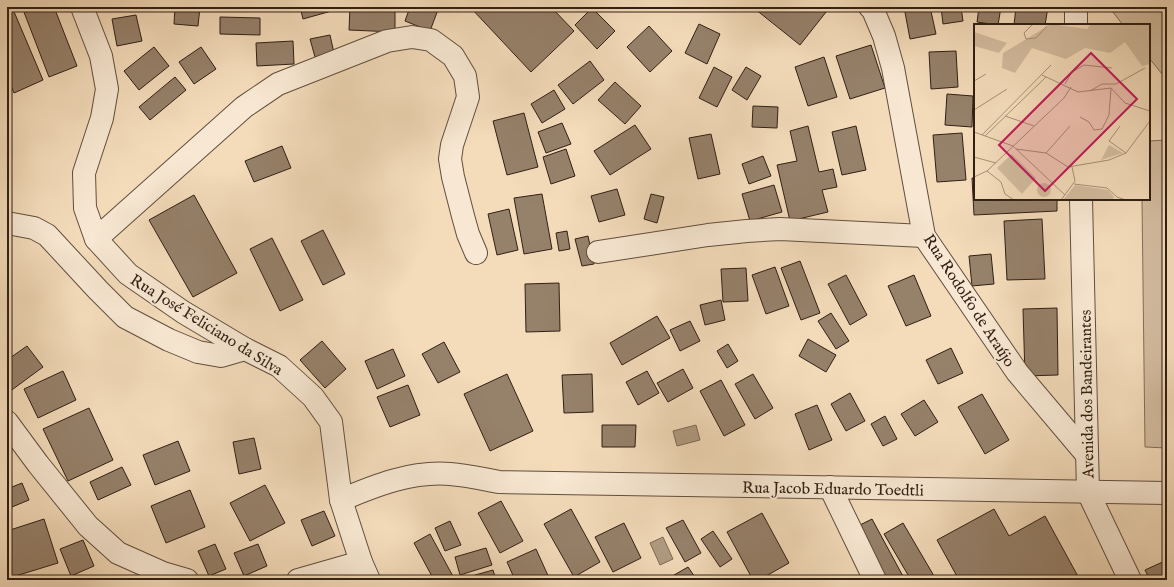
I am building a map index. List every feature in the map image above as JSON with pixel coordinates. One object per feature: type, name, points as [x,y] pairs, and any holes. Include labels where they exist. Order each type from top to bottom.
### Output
[{"type":"street","name":"Rua José Feliciano da Silva","points":[[82,7],[101,56],[107,89],[102,118],[84,173],[85,208],[96,240],[128,274],[183,312],[245,349],[279,366],[312,397],[331,422],[341,500],[365,571]]},
{"type":"street","name":"Rua Rodolfo de Araújo","points":[[870,7],[873,10],[884,36],[893,68],[924,236],[1017,372],[1087,455]]},
{"type":"street","points":[[1076,7],[1076,24]]},
{"type":"street","points":[[96,240],[244,107],[278,84],[387,41],[412,37],[431,40],[453,56],[466,76],[468,97],[452,146],[450,159],[463,216],[476,254]]},
{"type":"street","name":"Avenida dos Bandeirantes","points":[[1081,200],[1088,492],[1130,580]]},
{"type":"street","points":[[7,223],[34,228],[46,235],[125,317],[198,352],[221,356],[245,349]]},
{"type":"street","points":[[598,252],[747,230],[780,229],[924,236]]},
{"type":"street","points":[[7,422],[38,464],[88,526],[118,553],[163,573],[187,580]]},
{"type":"street","name":"Rua Jacob Eduardo Toedtli","points":[[341,500],[372,487],[394,480],[425,474],[451,474],[499,482],[1167,493]]},
{"type":"street","points":[[830,488],[875,580]]},
{"type":"street","points":[[298,580],[365,571]]},
{"type":"shaded area","points":[[1109,7],[1167,7],[1167,80],[1150,59],[1150,24],[1122,24]]},
{"type":"shaded area","points":[[1167,140],[1167,448],[1145,447],[1142,200],[1150,200],[1150,141]]},
{"type":"shaded area","points":[[696,425],[700,440],[677,446],[673,431]]},
{"type":"shaded area","points":[[663,537],[673,559],[660,565],[650,543]]},
{"type":"building","points":[[7,7],[12,7],[43,80],[14,93],[7,77]]},
{"type":"building","points":[[22,7],[54,7],[77,66],[49,77]]},
{"type":"building","points":[[175,7],[200,7],[198,26],[174,24]]},
{"type":"building","points":[[300,7],[334,7],[335,10],[303,19]]},
{"type":"building","points":[[350,7],[395,7],[395,32],[349,30]]},
{"type":"building","points":[[410,7],[439,7],[430,31],[405,21]]},
{"type":"building","points":[[470,7],[551,7],[574,31],[531,72]]},
{"type":"building","points":[[756,7],[830,7],[800,45],[755,9]]},
{"type":"building","points":[[904,7],[930,7],[936,34],[910,39]]},
{"type":"building","points":[[941,7],[961,7],[963,21],[943,24]]},
{"type":"building","points":[[979,7],[1001,7],[998,24],[977,22]]},
{"type":"building","points":[[1016,7],[1048,7],[1045,24],[1014,24]]},
{"type":"building","points":[[592,8],[615,31],[597,49],[575,25]]},
{"type":"building","points":[[136,15],[142,41],[117,46],[112,19]]},
{"type":"building","points":[[220,17],[260,18],[260,35],[220,34]]},
{"type":"building","points":[[699,24],[720,34],[707,64],[685,53]]},
{"type":"building","points":[[649,26],[672,51],[650,72],[627,47]]},
{"type":"building","points":[[330,35],[334,53],[315,57],[310,39]]},
{"type":"building","points":[[293,41],[294,64],[257,66],[256,43]]},
{"type":"building","points":[[871,45],[885,88],[850,99],[836,56]]},
{"type":"building","points":[[154,47],[169,66],[139,90],[124,71]]},
{"type":"building","points":[[201,47],[216,69],[194,84],[179,62]]},
{"type":"building","points":[[956,51],[958,87],[931,89],[929,52]]},
{"type":"building","points":[[824,57],[837,97],[808,106],[795,67]]},
{"type":"building","points":[[590,61],[604,80],[573,104],[558,85]]},
{"type":"building","points":[[714,67],[732,77],[717,107],[699,98]]},
{"type":"building","points":[[746,67],[761,76],[747,100],[732,90]]},
{"type":"building","points":[[175,77],[186,90],[150,120],[139,107]]},
{"type":"building","points":[[615,82],[641,106],[625,124],[598,100]]},
{"type":"building","points":[[554,90],[565,109],[542,123],[531,104]]},
{"type":"building","points":[[947,94],[973,96],[972,127],[945,125]]},
{"type":"building","points":[[753,106],[778,107],[777,128],[752,127]]},
{"type":"building","points":[[524,113],[538,167],[507,175],[493,121]]},
{"type":"building","points":[[562,123],[571,144],[546,153],[538,132]]},
{"type":"building","points":[[635,125],[651,149],[610,175],[594,151]]},
{"type":"building","points":[[808,126],[819,172],[833,169],[837,187],[822,190],[828,212],[790,221],[777,165],[797,161],[790,131]]},
{"type":"building","points":[[856,126],[866,170],[842,175],[832,132]]},
{"type":"building","points":[[962,133],[966,180],[937,182],[933,135]]},
{"type":"building","points":[[711,134],[720,174],[698,179],[689,138]]},
{"type":"building","points":[[282,146],[291,168],[254,182],[245,161]]},
{"type":"building","points":[[566,149],[575,176],[551,184],[543,157]]},
{"type":"building","points":[[763,156],[771,176],[749,184],[742,164]]},
{"type":"building","points":[[972,178],[974,178],[974,200],[1057,200],[1057,211],[974,215]]},
{"type":"building","points":[[774,185],[782,212],[750,221],[742,194]]},
{"type":"building","points":[[617,189],[625,215],[599,222],[591,196]]},
{"type":"building","points":[[542,194],[552,249],[524,254],[514,198]]},
{"type":"building","points":[[651,194],[664,197],[657,223],[644,219]]},
{"type":"building","points":[[194,195],[237,273],[193,297],[149,220]]},
{"type":"building","points":[[509,209],[518,250],[497,255],[488,214]]},
{"type":"building","points":[[1042,219],[1045,279],[1007,280],[1004,221]]},
{"type":"building","points":[[323,230],[345,274],[323,285],[301,241]]},
{"type":"building","points":[[567,231],[570,249],[559,251],[556,233]]},
{"type":"building","points":[[588,236],[594,264],[582,266],[575,239]]},
{"type":"building","points":[[272,238],[303,300],[280,311],[250,249]]},
{"type":"building","points":[[991,254],[994,284],[972,286],[969,256]]},
{"type":"building","points":[[800,261],[820,313],[801,320],[781,268]]},
{"type":"building","points":[[775,267],[789,306],[766,314],[752,275]]},
{"type":"building","points":[[746,268],[748,301],[723,302],[721,269]]},
{"type":"building","points":[[846,275],[867,315],[850,325],[828,284]]},
{"type":"building","points":[[914,275],[931,316],[906,326],[888,286]]},
{"type":"building","points":[[559,283],[560,331],[526,332],[525,284]]},
{"type":"building","points":[[721,300],[725,320],[705,325],[700,305]]},
{"type":"building","points":[[1057,308],[1058,375],[1025,376],[1023,309]]},
{"type":"building","points":[[831,313],[849,341],[836,349],[818,321]]},
{"type":"building","points":[[657,316],[670,338],[622,365],[610,343]]},
{"type":"building","points":[[690,321],[700,341],[680,351],[670,330]]},
{"type":"building","points":[[808,339],[836,355],[826,372],[799,356]]},
{"type":"building","points":[[322,341],[346,369],[325,388],[300,360]]},
{"type":"building","points":[[444,342],[460,372],[438,383],[422,354]]},
{"type":"building","points":[[728,344],[738,361],[727,368],[717,351]]},
{"type":"building","points":[[27,346],[43,367],[9,392],[7,389],[7,360]]},
{"type":"building","points":[[951,348],[963,373],[938,384],[926,360]]},
{"type":"building","points":[[393,349],[405,376],[377,389],[365,361]]},
{"type":"building","points":[[683,369],[693,388],[668,402],[657,383]]},
{"type":"building","points":[[63,371],[76,400],[38,418],[24,389]]},
{"type":"building","points":[[647,371],[659,393],[638,405],[626,382]]},
{"type":"building","points":[[507,374],[533,431],[490,451],[464,394]]},
{"type":"building","points":[[592,374],[593,412],[564,413],[562,375]]},
{"type":"building","points":[[753,374],[773,408],[755,419],[735,384]]},
{"type":"building","points":[[721,380],[745,425],[724,436],[700,391]]},
{"type":"building","points":[[408,385],[420,415],[390,427],[377,397]]},
{"type":"building","points":[[850,393],[865,421],[846,431],[831,404]]},
{"type":"building","points":[[982,394],[1009,440],[985,454],[958,407]]},
{"type":"building","points":[[924,400],[938,422],[915,436],[901,414]]},
{"type":"building","points":[[817,405],[832,440],[809,450],[795,414]]},
{"type":"building","points":[[89,408],[113,460],[68,481],[43,429]]},
{"type":"building","points":[[885,416],[897,439],[883,446],[871,424]]},
{"type":"building","points":[[602,425],[636,425],[635,447],[602,447]]},
{"type":"building","points":[[254,438],[261,469],[239,474],[233,442]]},
{"type":"building","points":[[178,441],[190,471],[155,485],[143,455]]},
{"type":"building","points":[[122,467],[131,485],[98,500],[90,482]]},
{"type":"building","points":[[22,483],[29,500],[7,509],[7,489]]},
{"type":"building","points":[[265,485],[285,523],[250,541],[230,503]]},
{"type":"building","points":[[190,490],[205,527],[166,543],[151,506]]},
{"type":"building","points":[[501,501],[523,541],[500,553],[478,513]]},
{"type":"building","points":[[571,509],[600,562],[574,577],[544,524]]},
{"type":"building","points":[[994,509],[1009,536],[1045,516],[1080,580],[959,580],[937,540]]},
{"type":"building","points":[[324,511],[335,536],[312,546],[301,520]]},
{"type":"building","points":[[762,513],[789,563],[759,580],[753,580],[727,532]]},
{"type":"building","points":[[44,519],[58,563],[9,578],[7,572],[7,531]]},
{"type":"building","points":[[872,519],[905,580],[882,580],[854,528]]},
{"type":"building","points":[[683,520],[701,553],[685,562],[666,528]]},
{"type":"building","points":[[450,521],[461,545],[445,551],[435,528]]},
{"type":"building","points":[[624,523],[641,558],[613,572],[595,537]]},
{"type":"building","points":[[903,523],[934,576],[926,580],[911,580],[884,534]]},
{"type":"building","points":[[713,531],[732,559],[720,567],[701,539]]},
{"type":"building","points":[[430,534],[455,580],[434,580],[414,543]]},
{"type":"building","points":[[83,540],[94,566],[71,576],[60,549]]},
{"type":"building","points":[[215,544],[226,569],[209,576],[198,551]]},
{"type":"building","points":[[258,544],[267,566],[244,576],[234,553]]},
{"type":"building","points":[[486,548],[492,565],[460,575],[455,557]]},
{"type":"building","points":[[536,549],[550,580],[515,580],[507,562]]},
{"type":"building","points":[[1167,560],[1167,580],[1150,580],[1145,570]]},
{"type":"building","points":[[688,567],[697,580],[670,580],[669,578]]},
{"type":"building","points":[[493,570],[496,580],[461,580],[461,579]]},
{"type":"building","points":[[428,577],[429,580],[411,580]]}]
